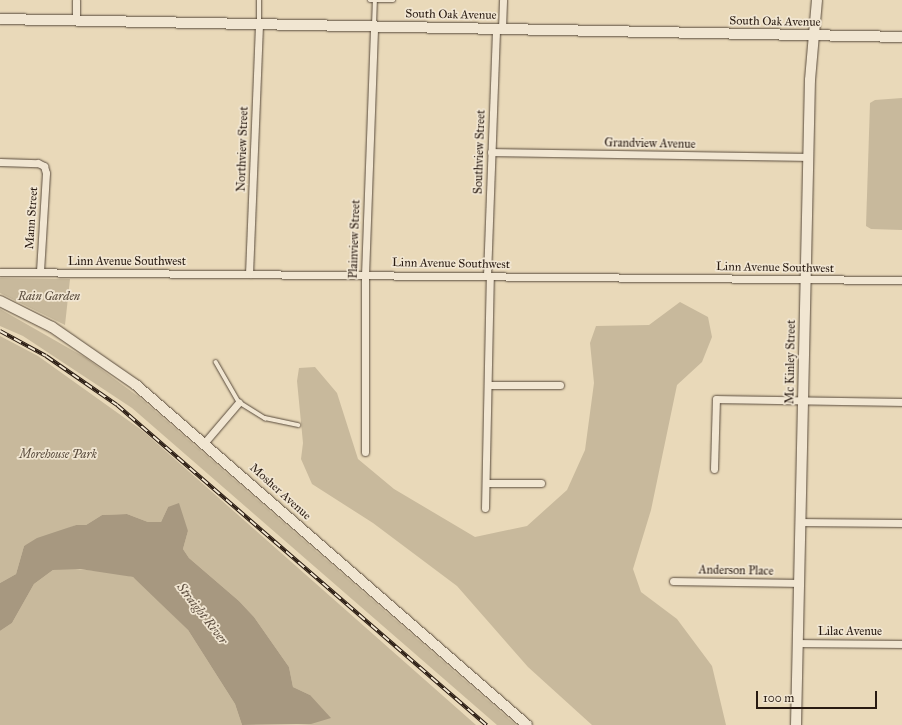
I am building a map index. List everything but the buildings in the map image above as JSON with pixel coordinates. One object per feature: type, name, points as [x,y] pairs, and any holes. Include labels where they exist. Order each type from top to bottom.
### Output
[{"type":"street","points":[[76,0],[76,21]]},
{"type":"street","name":"Southview Street","points":[[485,508],[491,152],[499,29],[503,0]]},
{"type":"street","name":"Mc Kinley Street","points":[[796,725],[808,157],[817,0]]},
{"type":"street","name":"South Oak Avenue","points":[[0,20],[902,37]]},
{"type":"street","name":"Northview Street","points":[[249,274],[259,25]]},
{"type":"street","name":"Plainview Street","points":[[365,452],[365,274],[374,27]]},
{"type":"street","name":"Grandview Avenue","points":[[491,152],[808,157]]},
{"type":"street","name":"Mann Street","points":[[0,162],[38,163],[44,166],[46,173],[40,271]]},
{"type":"street","name":"Linn Avenue Southwest","points":[[0,272],[40,271],[902,280]]},
{"type":"street","name":"Mosher Avenue","points":[[0,301],[52,327],[104,361],[205,442],[527,725]]},
{"type":"street","points":[[488,384],[560,385]]},
{"type":"street","points":[[714,469],[716,399],[902,402]]},
{"type":"street","points":[[205,442],[239,402]]},
{"type":"street","points":[[486,483],[542,483]]},
{"type":"street","points":[[800,522],[902,523]]},
{"type":"street","name":"Anderson Place","points":[[673,581],[799,583]]},
{"type":"street","name":"Lilac Avenue","points":[[797,643],[902,644]]},
{"type":"lane","points":[[259,0],[259,25]]},
{"type":"lane","points":[[370,0],[393,0]]},
{"type":"lane","points":[[374,27],[375,0]]},
{"type":"lane","points":[[216,362],[239,402],[265,418],[298,425]]},
{"type":"green space","points":[[902,98],[902,230],[871,229],[866,226],[870,103],[875,100]]},
{"type":"green space","name":"Rain Garden","points":[[0,278],[70,279],[65,325],[0,293]]},
{"type":"green space","points":[[680,302],[708,317],[712,337],[702,362],[677,385],[651,510],[633,569],[641,592],[677,619],[712,666],[726,725],[592,725],[528,667],[457,586],[373,523],[312,484],[301,459],[303,443],[297,381],[299,368],[315,367],[337,393],[358,459],[394,489],[475,537],[527,526],[567,490],[585,450],[594,383],[590,343],[596,326],[649,325]]},
{"type":"green space","points":[[0,309],[86,358],[139,397],[516,725],[497,725],[132,408],[23,336],[0,326]]},
{"type":"green space","name":"Morehouse Park","points":[[0,336],[38,356],[143,431],[476,725],[297,725],[311,724],[310,695],[293,687],[289,667],[254,617],[239,601],[189,558],[183,549],[188,531],[168,507],[161,522],[148,522],[127,514],[102,515],[86,525],[76,525],[24,546],[16,574],[0,583]]},
{"type":"green space","points":[[63,568],[112,572],[133,577],[139,581],[188,630],[235,704],[242,725],[0,725],[0,631],[12,623],[34,584],[53,570]]},
{"type":"water","name":"Straight River","points":[[179,503],[188,531],[183,549],[189,558],[239,601],[254,617],[289,667],[293,687],[310,695],[331,718],[311,724],[242,725],[235,704],[188,630],[133,577],[80,569],[53,570],[34,584],[12,623],[0,631],[0,583],[16,574],[24,546],[37,538],[76,525],[86,525],[102,515],[127,514],[148,522],[161,522],[168,507]]},
{"type":"railway","points":[[0,331],[46,356],[117,405],[487,725]]}]
